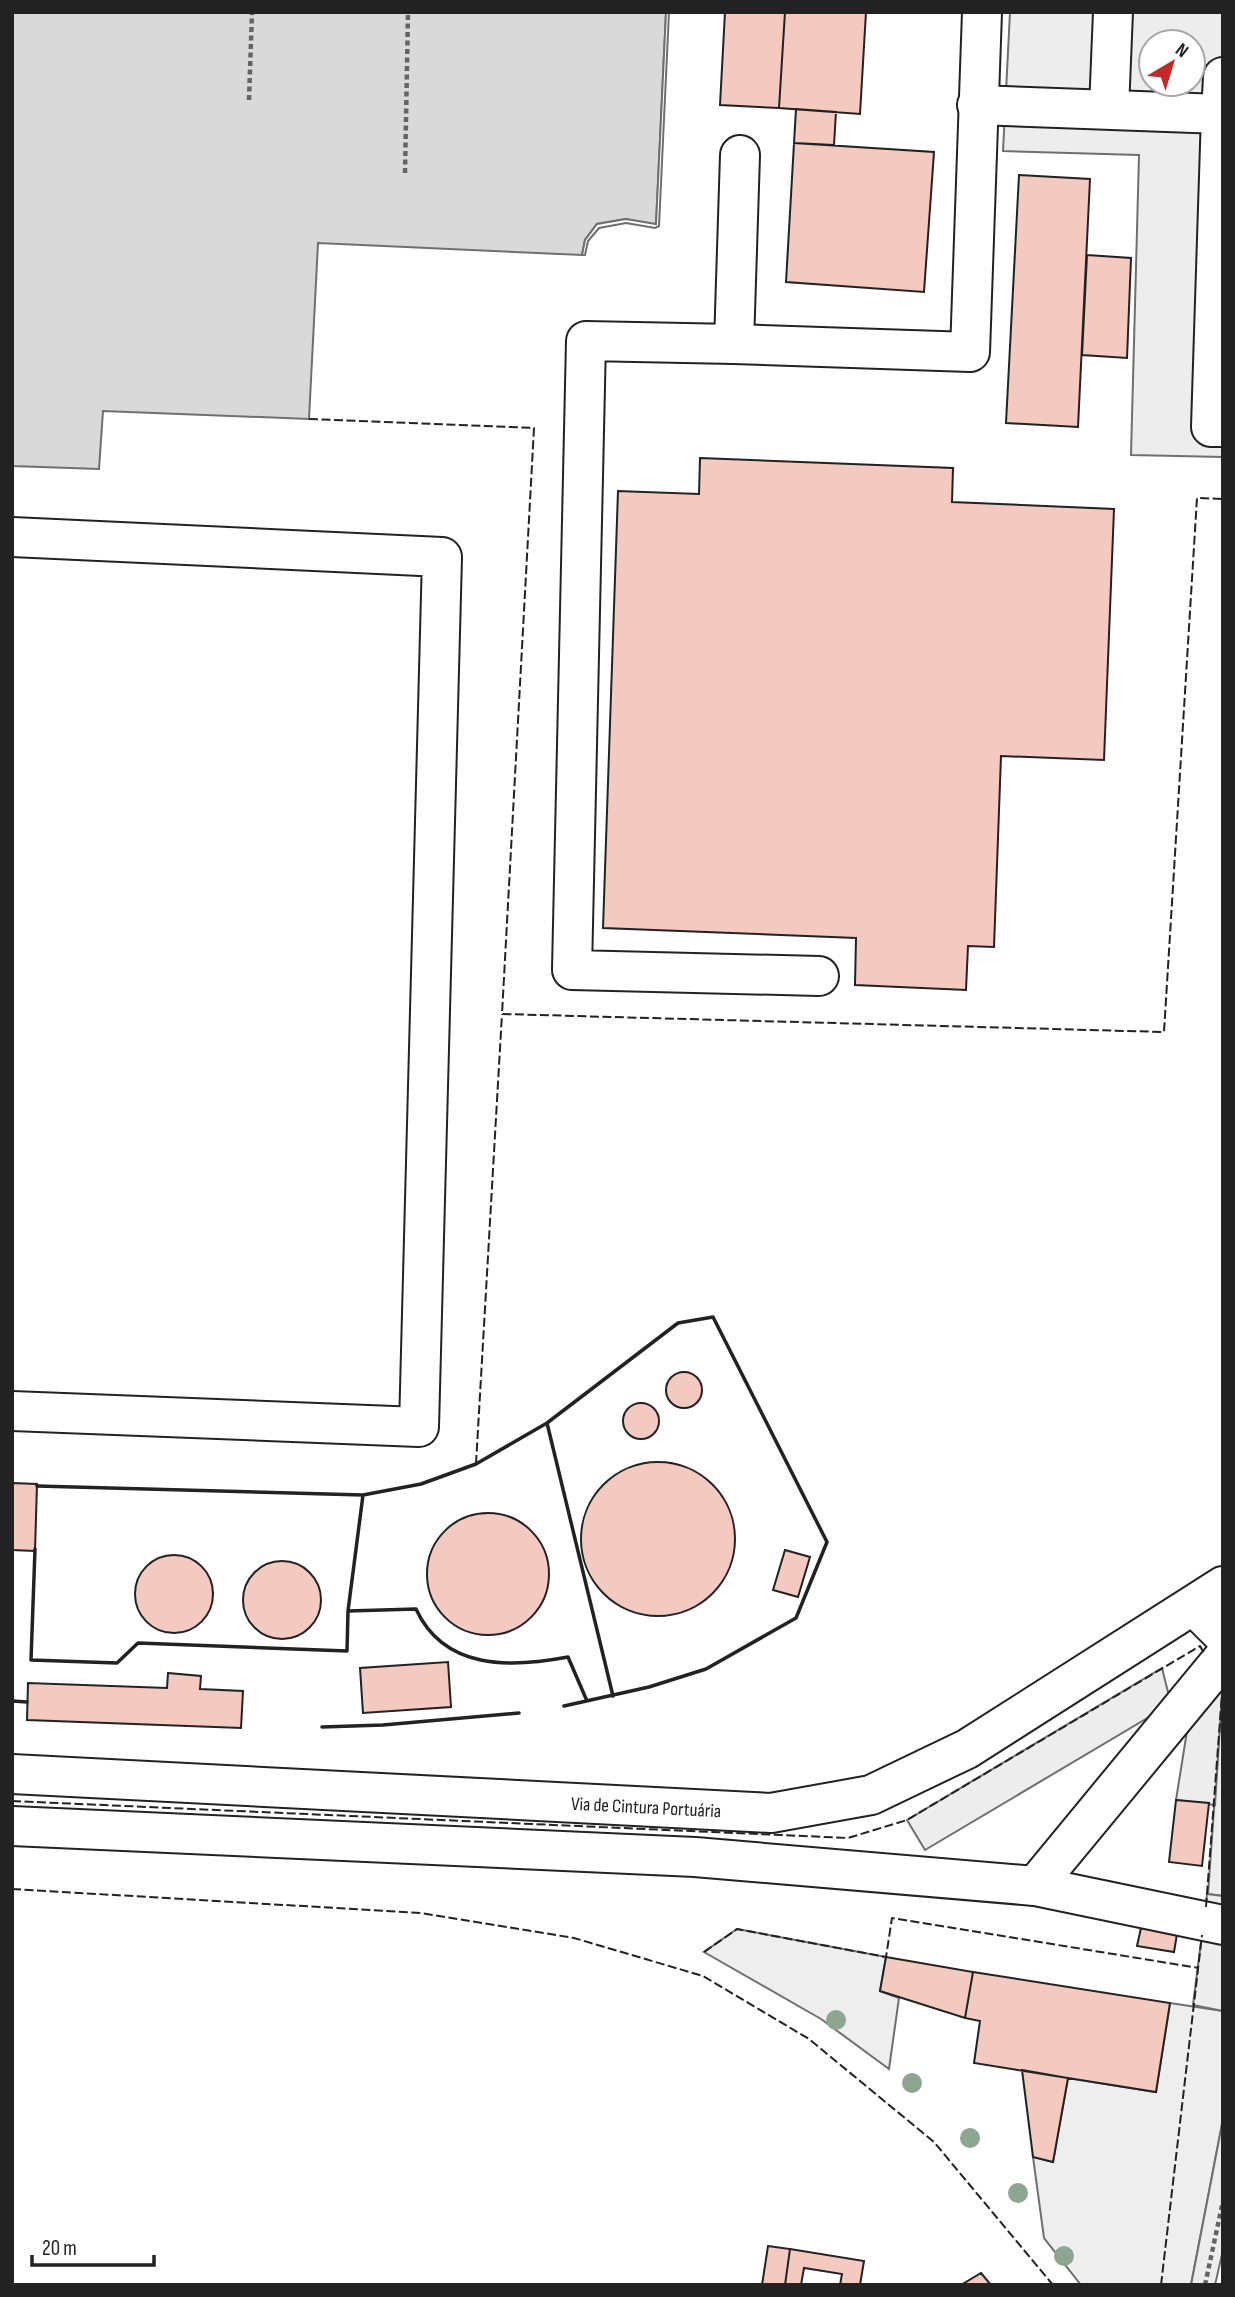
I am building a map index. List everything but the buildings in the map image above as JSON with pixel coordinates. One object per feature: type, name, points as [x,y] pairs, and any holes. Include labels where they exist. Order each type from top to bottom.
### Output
[{"type":"lane","points":[[819,976],[572,970],[586,341],[970,352],[982,12]]},
{"type":"lane","points":[[1109,109],[1113,12]]},
{"type":"lane","points":[[977,105],[1109,109],[1222,96],[1211,427],[1223,427]]},
{"type":"lane","points":[[734,344],[740,155]]},
{"type":"lane","points":[[12,537],[442,557],[419,1427],[12,1411]]},
{"type":"lane","points":[[1208,1596],[1223,1636]]},
{"type":"lane","name":"Via de Cintura Portuária","points":[[12,1774],[771,1814],[871,1795],[967,1749],[1208,1596]]},
{"type":"lane","points":[[1035,1886],[1223,1658]]},
{"type":"lane","points":[[12,1826],[695,1857],[1035,1886],[1223,1925]]},
{"type":"path","points":[[249,100],[252,12]]},
{"type":"path","points":[[405,173],[408,12]]},
{"type":"path","points":[[1205,2285],[1223,2200]]},
{"type":"shaded area","points":[[12,12],[666,12],[656,225],[626,219],[597,224],[585,240],[582,255],[318,243],[309,419],[103,411],[99,469],[12,466]]},
{"type":"shaded area","points":[[1010,12],[1223,12],[1223,457],[1131,455],[1139,155],[1003,151]]},
{"type":"shaded area","points":[[1162,1668],[1171,1704],[925,1850],[907,1820]]},
{"type":"shaded area","points":[[1223,1677],[1215,1805],[1176,1800],[1191,1706]]},
{"type":"shaded area","points":[[1223,1681],[1223,1896],[1208,1894]]},
{"type":"shaded area","points":[[1207,1894],[1223,1896],[1223,2011],[1193,2005]]},
{"type":"shaded area","points":[[737,1929],[886,1957],[880,1991],[899,1998],[889,2069],[821,2019],[704,1952]]},
{"type":"shaded area","points":[[1170,2003],[1223,2011],[1223,2119],[1191,2285],[1081,2285],[1044,2238],[1033,2157],[1053,2162],[1068,2078],[1156,2092]]},
{"type":"shaded area","points":[[1223,2119],[1223,2250],[1215,2285],[1191,2285]]},
{"type":"pier","points":[[666,12],[669,12],[659,226],[655,228],[626,223],[599,228],[588,241],[585,255],[582,255],[585,240],[597,224],[626,219],[656,224]]},
{"type":"fence","points":[[309,419],[534,428],[502,1014],[1164,1032],[1197,498],[1223,499]]},
{"type":"fence","points":[[476,1464],[502,1014]]},
{"type":"fence","points":[[12,1801],[848,1838],[907,1820],[1200,1646],[1205,1655]]},
{"type":"fence","points":[[1206,1907],[1223,1681]]},
{"type":"fence","points":[[12,1889],[421,1913],[574,1938],[703,1976],[809,2039],[934,2142],[1053,2285]]},
{"type":"fence","points":[[704,1952],[737,1929],[886,1957],[892,1918],[1199,1968]]},
{"type":"fence","points":[[1161,2285],[1202,1935]]},
{"type":"wall","points":[[37,1486],[363,1495],[421,1484],[476,1464],[547,1423],[678,1323],[713,1317],[827,1542],[796,1618],[706,1669],[649,1687],[564,1706]]},
{"type":"wall","points":[[547,1423],[613,1696]]},
{"type":"wall","points":[[363,1495],[348,1611],[416,1609],[428,1629],[443,1644],[461,1654],[481,1660],[524,1663],[568,1657],[587,1701]]},
{"type":"wall","points":[[35,1549],[31,1660],[117,1663],[138,1643],[347,1651],[348,1611]]},
{"type":"wall","points":[[12,1701],[27,1702]]},
{"type":"wall","points":[[322,1727],[383,1725],[519,1713]]}]
